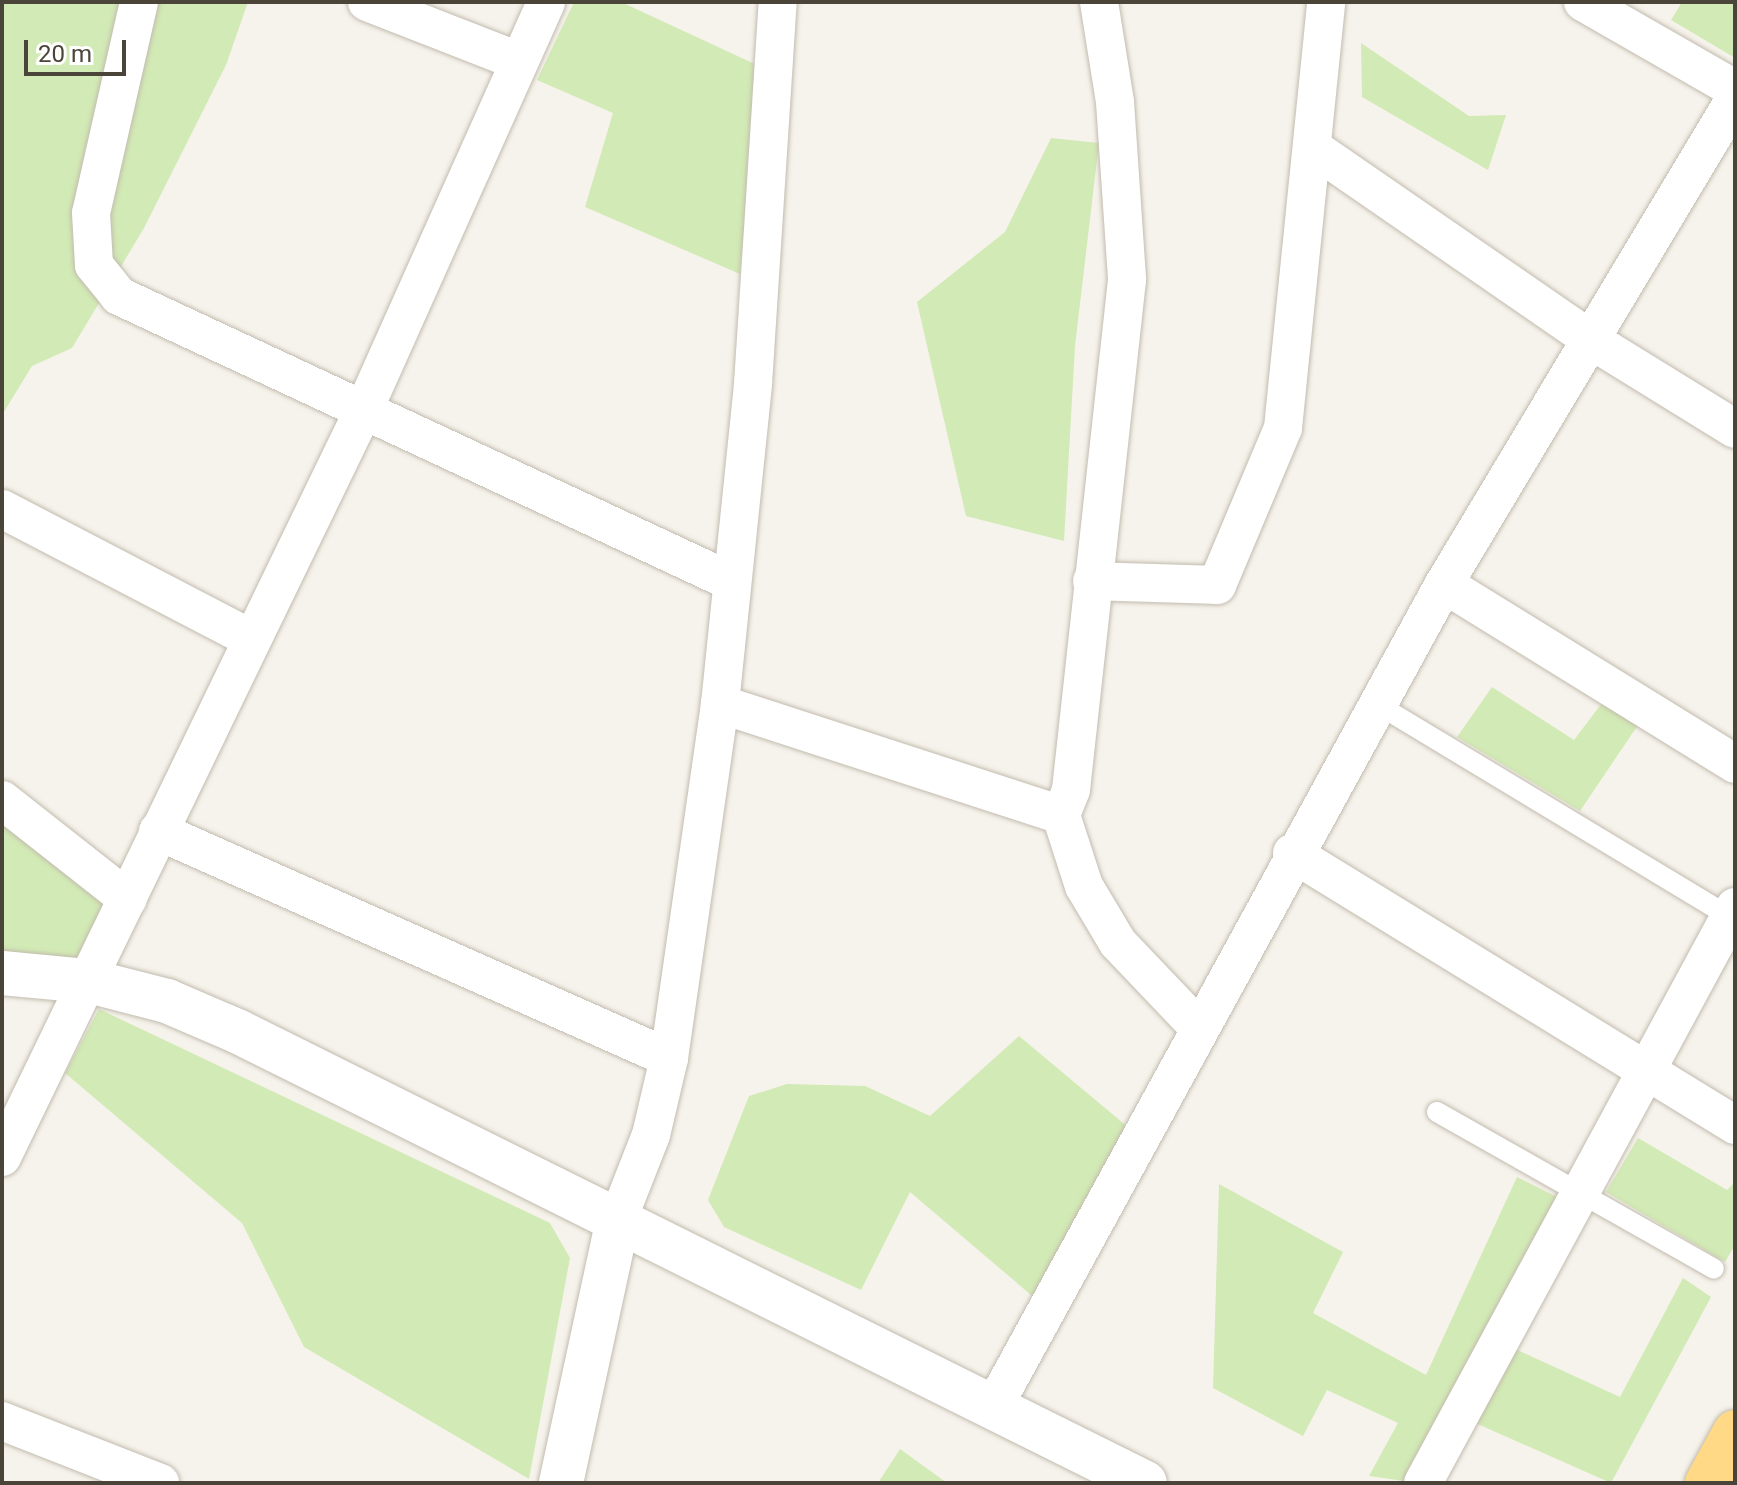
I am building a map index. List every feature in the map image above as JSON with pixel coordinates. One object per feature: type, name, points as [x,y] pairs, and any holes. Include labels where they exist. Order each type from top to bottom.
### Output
[{"type":"highway","points":[[1707,1483],[1735,1432]]},
{"type":"street","points":[[139,2],[91,213],[94,265],[119,296],[366,405],[728,580]]},
{"type":"street","points":[[367,2],[518,61]]},
{"type":"street","points":[[2,1157],[89,981],[250,638],[366,405],[546,2]]},
{"type":"street","points":[[561,1483],[618,1219],[651,1135],[669,1058],[720,704],[728,580],[753,384],[778,2]]},
{"type":"street","points":[[1099,2],[1115,102],[1127,280],[1071,790],[1061,815],[1084,886],[1118,943],[1198,1027]]},
{"type":"street","points":[[1092,581],[1217,585],[1283,428],[1326,2]]},
{"type":"street","points":[[1583,2],[1735,89]]},
{"type":"street","points":[[993,1408],[1292,853],[1444,584],[1735,99]]},
{"type":"street","points":[[1313,148],[1591,340],[1735,429]]},
{"type":"street","points":[[2,509],[250,638]]},
{"type":"street","points":[[1444,584],[1735,764]]},
{"type":"street","points":[[720,704],[1061,815]]},
{"type":"street","points":[[2,800],[128,899]]},
{"type":"street","points":[[158,831],[669,1058]]},
{"type":"street","points":[[1292,853],[1644,1072],[1735,1125]]},
{"type":"street","points":[[1423,1483],[1579,1187],[1733,915]]},
{"type":"street","points":[[2,973],[89,981],[167,1001],[237,1031],[1145,1483]]},
{"type":"street","points":[[2,1421],[160,1483]]},
{"type":"lane","points":[[1377,704],[1733,915]]},
{"type":"lane","points":[[1437,1112],[1579,1187],[1714,1269]]},
{"type":"green space","points":[[2,2],[248,2],[226,65],[144,228],[72,348],[32,366],[2,415]]},
{"type":"green space","points":[[574,2],[621,2],[759,66],[740,274],[585,207],[613,113],[537,80]]},
{"type":"green space","points":[[1682,2],[1735,2],[1735,58],[1671,20]]},
{"type":"green space","points":[[1361,43],[1469,116],[1506,115],[1488,170],[1362,97]]},
{"type":"green space","points":[[1051,138],[1099,143],[1075,346],[1064,541],[966,516],[917,302],[1005,232]]},
{"type":"green space","points":[[1492,687],[1574,740],[1608,695],[1642,719],[1580,811],[1457,737]]},
{"type":"green space","points":[[2,800],[128,899],[89,981],[2,973]]},
{"type":"green space","points":[[99,1009],[550,1223],[570,1258],[529,1479],[304,1347],[242,1223],[65,1073]]},
{"type":"green space","points":[[1019,1036],[1129,1128],[1037,1300],[910,1192],[861,1290],[724,1227],[708,1200],[749,1096],[787,1084],[865,1086],[930,1116]]},
{"type":"green space","points":[[1638,1138],[1727,1190],[1735,1182],[1735,1245],[1725,1262],[1606,1192]]},
{"type":"green space","points":[[1517,1177],[1565,1201],[1418,1483],[1369,1476],[1398,1423],[1327,1390],[1303,1436],[1213,1388],[1219,1184],[1343,1252],[1313,1313],[1426,1375]]},
{"type":"green space","points":[[1683,1278],[1711,1297],[1611,1483],[1473,1422],[1513,1348],[1620,1397]]},
{"type":"green space","points":[[900,1449],[947,1483],[878,1483]]}]
